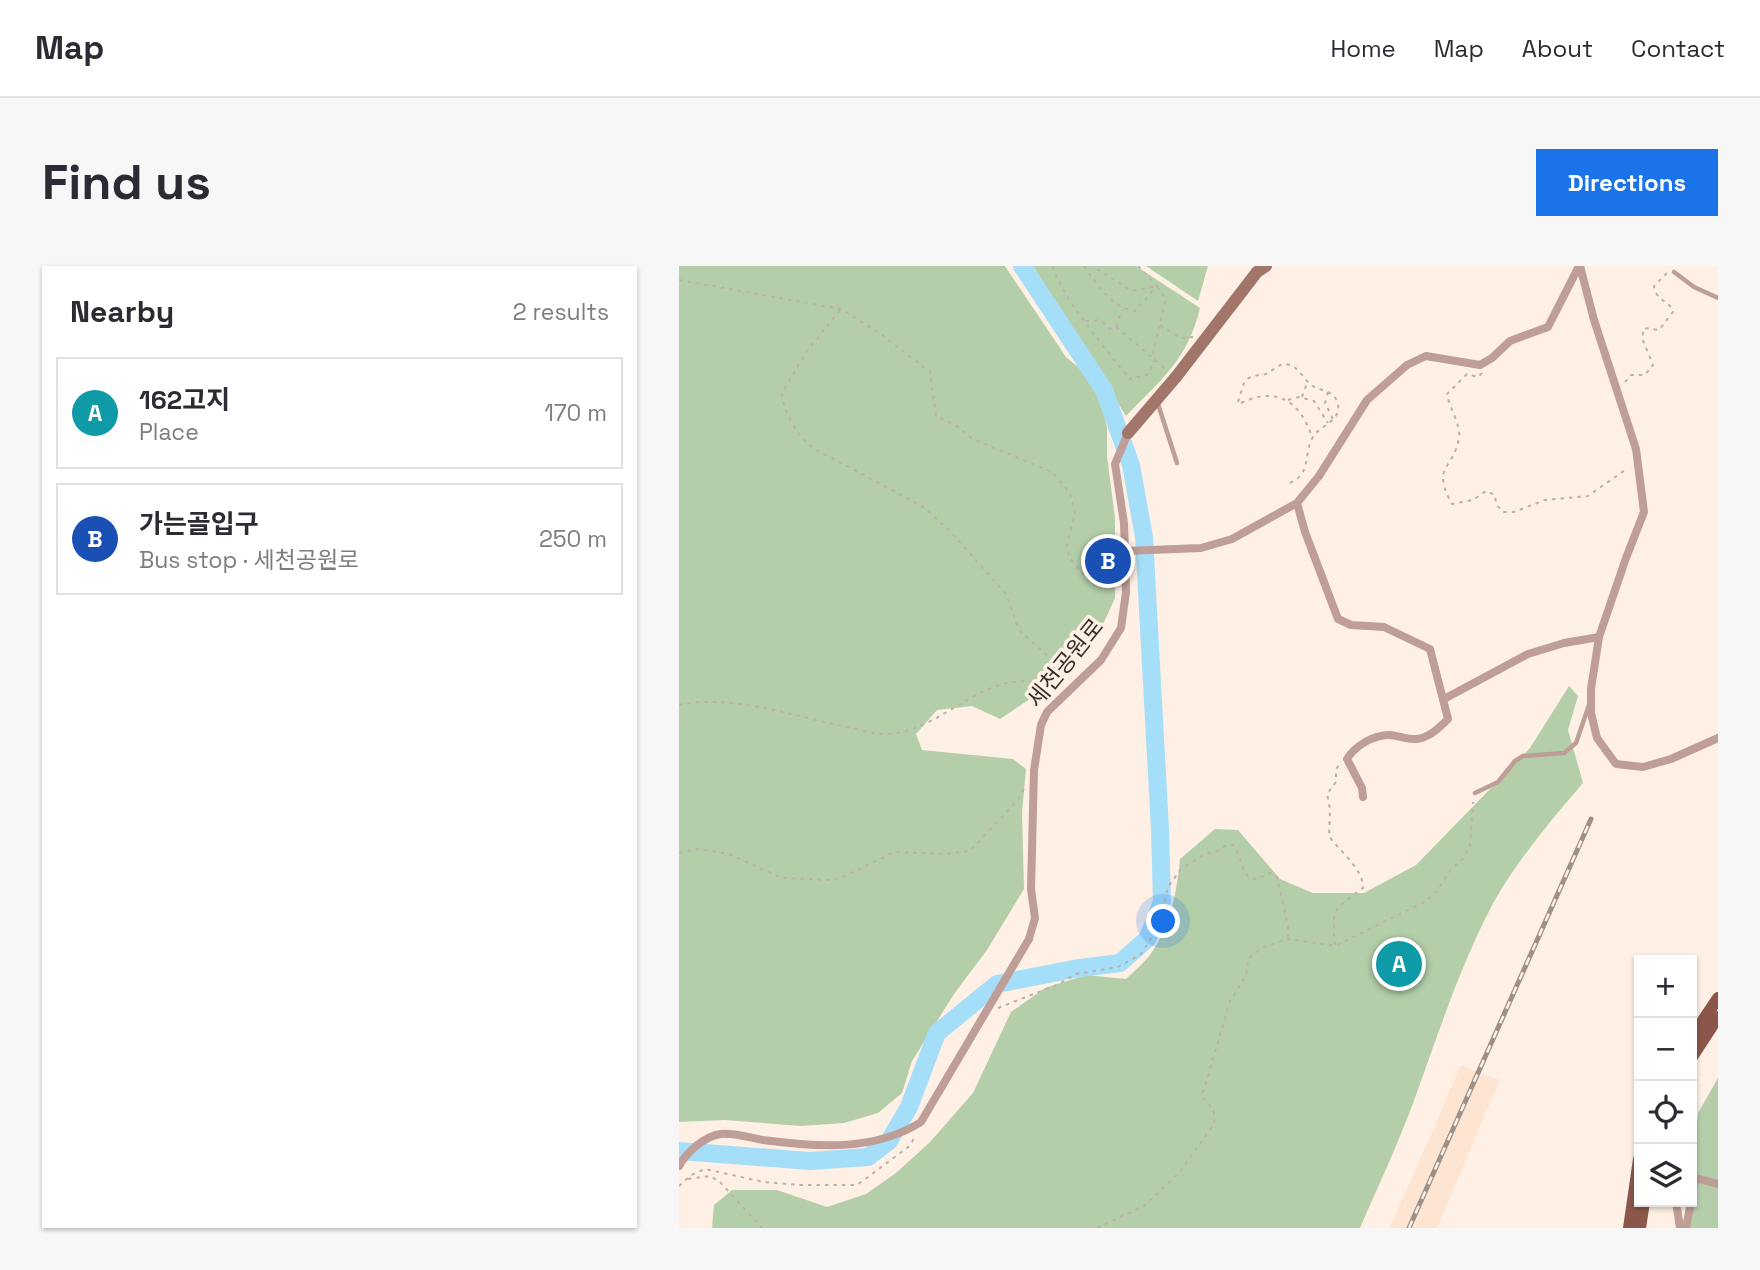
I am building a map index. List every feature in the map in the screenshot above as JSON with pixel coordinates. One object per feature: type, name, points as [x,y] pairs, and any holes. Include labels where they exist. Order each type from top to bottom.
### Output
[{"type":"main road","points":[[1697,1030],[1718,998]]},
{"type":"main road","points":[[1697,1049],[1718,1017]]},
{"type":"main road","points":[[1629,1228],[1634,1194]]},
{"type":"main road","points":[[1640,1228],[1643,1207]]},
{"type":"street","points":[[1128,433],[1257,272],[1266,266]]},
{"type":"street","points":[[1128,551],[1201,548],[1232,539],[1297,503],[1314,484],[1367,400],[1406,365],[1426,356],[1480,365],[1510,341],[1548,327],[1580,266]]},
{"type":"street","points":[[1580,266],[1639,464],[1644,512],[1599,637],[1591,701],[1597,738],[1616,764],[1643,767],[1671,759],[1718,738]]},
{"type":"street","name":"세천공원로","points":[[982,1017],[1013,969],[1029,939],[1035,918],[1031,888],[1034,770],[1041,725],[1047,712],[1101,660],[1121,628],[1128,551],[1115,464],[1128,433]]},
{"type":"street","points":[[1297,503],[1338,619],[1351,625],[1384,627],[1430,649],[1444,699],[1448,719],[1436,732],[1418,739],[1389,735],[1370,740],[1352,750],[1347,759],[1362,788],[1363,797]]},
{"type":"street","points":[[1444,699],[1528,654],[1564,643],[1599,637]]},
{"type":"street","points":[[681,1163],[701,1143],[720,1134],[794,1144],[842,1146],[904,1133],[921,1122],[982,1017]]},
{"type":"street","points":[[1697,1179],[1718,1184]]},
{"type":"street","points":[[1677,1207],[1680,1228]]},
{"type":"street","points":[[1686,1228],[1690,1207]]},
{"type":"lane","points":[[1674,272],[1718,298]]},
{"type":"lane","points":[[1156,399],[1177,463]]},
{"type":"lane","points":[[1475,793],[1498,782],[1515,761],[1523,756],[1564,752],[1576,743],[1591,701]]},
{"type":"path","points":[[1053,266],[1055,275],[1086,321],[1130,379],[1149,374],[1166,299],[1138,266]]},
{"type":"path","points":[[1084,266],[1104,293],[1123,309],[1135,311],[1157,286]]},
{"type":"path","points":[[1092,266],[1132,291],[1157,286]]},
{"type":"path","points":[[1619,391],[1631,375],[1645,375],[1653,365],[1643,338],[1644,328],[1659,330],[1673,312],[1672,308],[1659,298],[1654,286],[1670,271],[1674,272]]},
{"type":"path","points":[[679,280],[841,309],[882,335],[930,372],[936,416],[955,425],[973,439],[1052,472],[1070,493],[1075,513],[1067,544],[1069,557],[1086,578],[1125,592]]},
{"type":"path","points":[[841,309],[807,351],[782,393],[784,404],[801,437],[813,448],[922,506],[949,530],[1006,594],[1019,630],[1050,659],[1064,694]]},
{"type":"path","points":[[1116,327],[1123,309]]},
{"type":"path","points":[[1086,321],[1100,320],[1110,329],[1116,327]]},
{"type":"path","points":[[1160,324],[1180,338],[1199,335],[1207,337]]},
{"type":"path","points":[[1116,327],[1170,372]]},
{"type":"path","points":[[1484,363],[1483,372],[1478,377],[1467,374],[1447,394],[1449,407],[1459,431],[1459,439],[1443,469],[1442,479],[1452,504],[1473,500],[1486,491],[1496,495],[1496,504],[1503,512],[1514,513],[1545,500],[1588,496],[1623,470],[1639,464]]},
{"type":"path","points":[[1289,483],[1301,476],[1307,466],[1309,446],[1313,438],[1329,424],[1333,419],[1338,403],[1328,391],[1307,382],[1295,367],[1282,365],[1266,374],[1253,376],[1244,383],[1240,403],[1266,396],[1287,400],[1302,397],[1314,401],[1329,424]]},
{"type":"path","points":[[1302,397],[1307,382]]},
{"type":"path","points":[[1328,391],[1325,403],[1333,419]]},
{"type":"path","points":[[1287,400],[1306,420],[1313,438]]},
{"type":"path","points":[[679,705],[722,701],[748,704],[792,716],[883,734],[930,721],[968,698],[1001,684],[1033,682],[1055,688],[1064,694]]},
{"type":"path","points":[[1335,946],[1332,916],[1336,909],[1363,888],[1363,880],[1356,868],[1329,836],[1330,809],[1327,794],[1336,782],[1336,769],[1347,759]]},
{"type":"path","points":[[679,852],[698,849],[729,854],[782,878],[829,880],[841,878],[894,852],[946,854],[970,850],[1018,800],[1034,770]]},
{"type":"path","points":[[1097,1228],[1145,1206],[1179,1173],[1214,1124],[1216,1117],[1211,1105],[1202,1096],[1230,1001],[1246,976],[1248,959],[1261,948],[1288,939],[1335,946],[1413,908],[1436,892],[1452,868],[1464,858],[1470,845],[1475,793]]},
{"type":"path","points":[[982,1017],[1005,1004],[1059,984],[1076,974],[1118,967],[1141,954],[1158,928],[1168,887],[1181,869],[1205,854],[1225,846],[1233,845],[1237,850],[1244,872],[1249,878],[1256,879],[1271,873],[1277,877],[1288,926],[1288,939]]},
{"type":"path","points":[[679,1186],[705,1169],[764,1182],[857,1185],[911,1145],[921,1122]]},
{"type":"path","points":[[687,1179],[710,1176],[720,1182],[762,1228]]},
{"type":"shaded area","points":[[1461,1065],[1500,1080],[1437,1228],[1390,1228]]},
{"type":"green space","points":[[679,266],[1005,266],[1066,357],[1084,372],[1102,405],[1107,428],[1107,456],[1115,518],[1115,598],[1099,633],[1060,679],[1000,719],[972,706],[937,710],[916,734],[922,750],[1013,759],[1026,769],[1022,813],[1024,889],[987,950],[954,994],[912,1061],[902,1093],[878,1113],[844,1123],[801,1126],[724,1120],[679,1122]]},
{"type":"green space","points":[[1033,266],[1136,266],[1200,308],[1195,326],[1181,355],[1126,416]]},
{"type":"green space","points":[[1146,266],[1208,266],[1198,301]]},
{"type":"green space","points":[[1569,686],[1578,696],[1568,730],[1583,783],[1548,824],[1496,898],[1452,995],[1403,1129],[1360,1228],[712,1228],[714,1205],[732,1190],[777,1190],[827,1207],[866,1194],[896,1173],[930,1142],[973,1093],[1011,1012],[1045,988],[1086,975],[1126,979],[1150,955],[1167,921],[1177,884],[1180,859],[1215,829],[1238,830],[1280,879],[1313,893],[1364,893],[1416,865],[1530,748]]},
{"type":"green space","points":[[1718,1078],[1718,1228],[1687,1228],[1689,1207],[1697,1207],[1698,1113]]},
{"type":"waterway","points":[[679,1151],[810,1161],[868,1157],[889,1141],[909,1107],[937,1033],[997,984],[1120,963],[1148,938],[1162,902],[1144,537],[1131,465],[1104,390],[1022,266]]},
{"type":"railway","points":[[1409,1228],[1591,819]]},
{"type":"place","name":"가는골입구","points":[[1108,561]]},
{"type":"place","name":"162고지","points":[[1399,964]]}]
